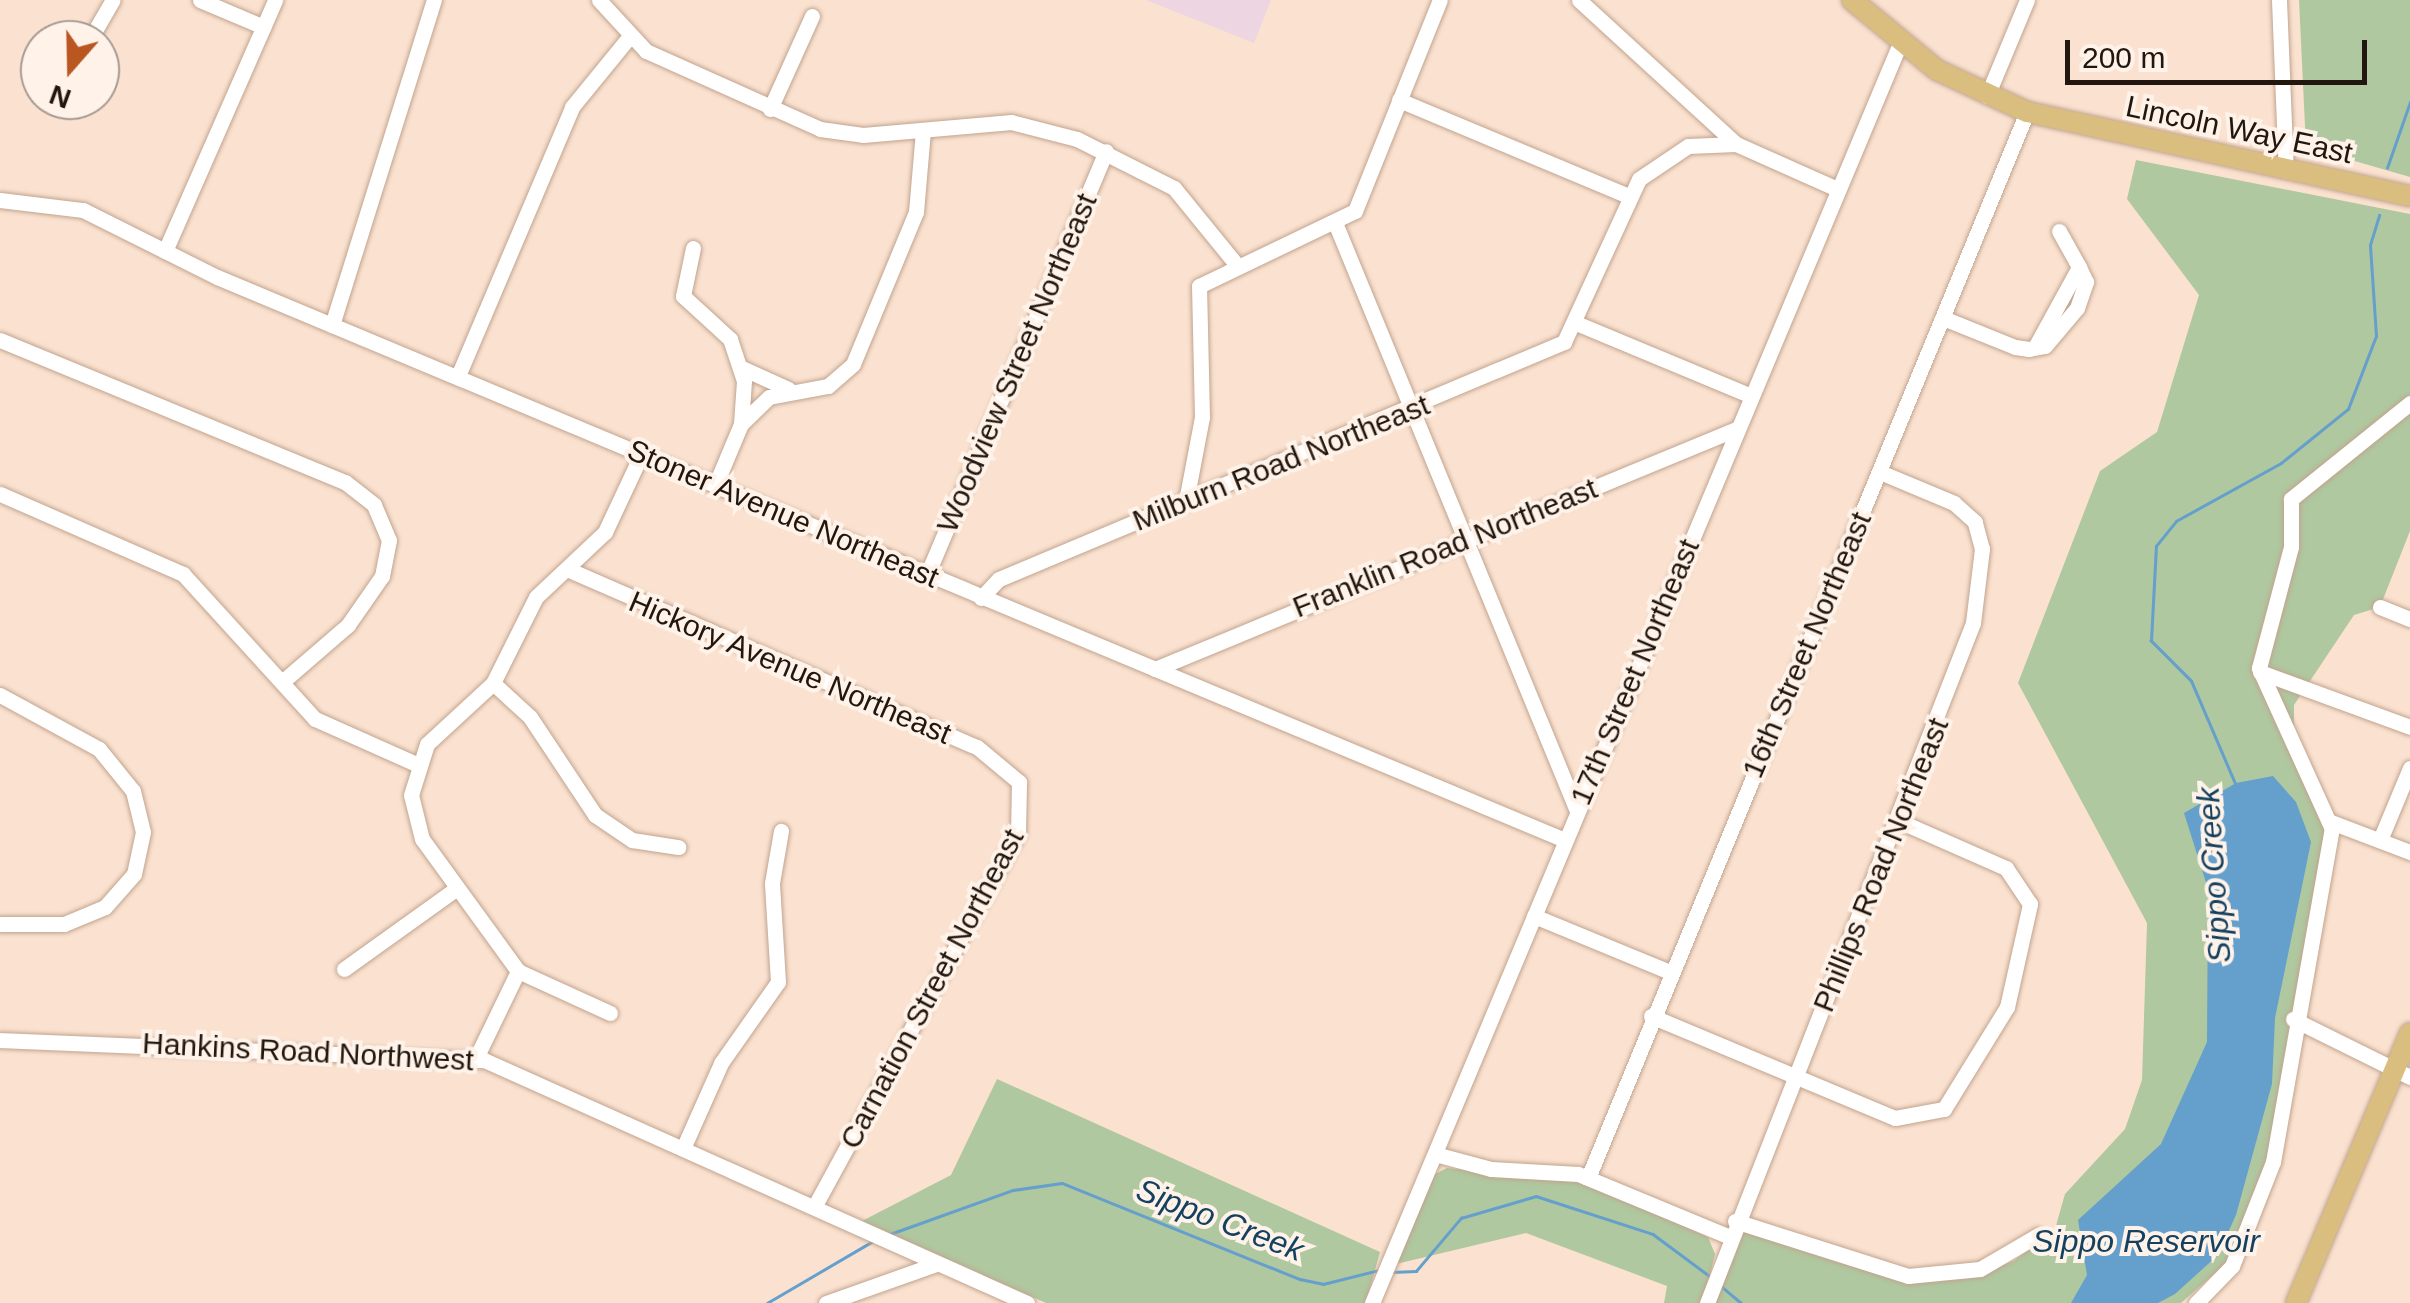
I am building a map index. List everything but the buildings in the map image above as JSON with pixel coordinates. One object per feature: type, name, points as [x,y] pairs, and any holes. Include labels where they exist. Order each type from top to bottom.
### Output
[{"type":"main road","name":"Lincoln Way East","points":[[1852,0],[1900,42],[1987,96],[2027,112],[2410,196]]},
{"type":"main road","points":[[2296,1303],[2402,1074],[2410,1033]]},
{"type":"street","points":[[200,0],[264,27]]},
{"type":"street","points":[[165,252],[275,0]]},
{"type":"street","points":[[332,325],[434,0]]},
{"type":"street","points":[[599,0],[628,37],[770,109],[841,134],[1026,123],[1106,152],[1174,188],[1236,264]]},
{"type":"street","points":[[1186,501],[1202,416],[1196,296],[1205,280],[1336,225],[1356,211],[1440,0]]},
{"type":"street","points":[[1579,0],[1736,144],[1837,189]]},
{"type":"street","points":[[1987,96],[2027,0]]},
{"type":"street","points":[[2278,0],[2286,171]]},
{"type":"street","points":[[770,109],[812,16]]},
{"type":"street","points":[[458,376],[572,107],[628,37]]},
{"type":"street","name":"17th Street Northeast","points":[[1372,1303],[1900,42]]},
{"type":"street","points":[[1400,100],[1629,196]]},
{"type":"street","name":"16th Street Northeast","points":[[1588,1178],[2027,112]]},
{"type":"street","points":[[741,424],[792,390],[835,384],[856,357],[916,212],[923,130]]},
{"type":"street","points":[[1736,144],[1674,152],[1629,196],[1576,323],[1750,396]]},
{"type":"street","name":"Woodview Street Northeast","points":[[927,575],[1106,152]]},
{"type":"street","name":"Stoner Avenue Northeast","points":[[0,200],[83,210],[165,252],[332,325],[1565,840]]},
{"type":"street","points":[[1336,225],[1577,811]]},
{"type":"street","points":[[1943,318],[2035,347],[2079,266],[2059,231]]},
{"type":"street","points":[[693,248],[682,296],[725,334],[742,368],[741,424],[715,486]]},
{"type":"street","name":"Milburn Road Northeast","points":[[981,598],[999,579],[1411,410],[1564,342],[1576,323]]},
{"type":"street","points":[[0,340],[345,482],[374,505],[388,540],[382,576],[348,626],[282,682]]},
{"type":"street","points":[[742,368],[792,390]]},
{"type":"street","points":[[2196,1303],[2232,1266],[2263,1194],[2284,1122],[2293,1019],[2331,822],[2260,672],[2290,547],[2291,499],[2410,403]]},
{"type":"street","name":"Franklin Road Northeast","points":[[1155,669],[1736,429]]},
{"type":"street","points":[[610,1013],[518,971],[416,825],[416,764],[493,683],[528,610],[605,532],[641,455]]},
{"type":"street","name":"Phillips Road Northeast","points":[[1708,1297],[1731,1228],[1970,641],[1982,549],[1960,506],[1880,472]]},
{"type":"street","points":[[0,494],[183,574],[282,682],[339,735],[416,764]]},
{"type":"street","name":"Hickory Avenue Northeast","points":[[566,569],[1012,769]]},
{"type":"street","points":[[2380,607],[2410,619]]},
{"type":"street","points":[[2260,672],[2410,727]]},
{"type":"street","points":[[493,683],[541,731],[595,814],[632,840],[678,847]]},
{"type":"street","points":[[0,695],[100,749],[133,791],[143,832],[134,874],[105,907],[64,924],[0,924]]},
{"type":"street","points":[[2380,840],[2410,768]]},
{"type":"street","name":"Carnation Street Northeast","points":[[815,1206],[1018,833],[1023,796],[1012,769]]},
{"type":"street","points":[[1652,1016],[1895,1118],[1933,1115],[1960,1093],[2006,1007],[2030,917],[2022,884],[1988,858],[1899,821]]},
{"type":"street","points":[[2331,822],[2410,852]]},
{"type":"street","points":[[685,1144],[721,1063],[778,982],[772,867],[781,831]]},
{"type":"street","points":[[344,969],[457,888]]},
{"type":"street","points":[[1534,916],[1670,972]]},
{"type":"street","points":[[476,1058],[518,971]]},
{"type":"street","points":[[2293,1019],[2402,1074]]},
{"type":"street","name":"Hankins Road Northwest","points":[[0,1040],[476,1058],[717,1158],[936,1264],[1027,1303]]},
{"type":"street","points":[[1434,1154],[1588,1178],[1731,1228],[1908,1276],[1980,1269],[2038,1235]]},
{"type":"street","points":[[826,1303],[936,1264]]},
{"type":"shaded area","points":[[1146,0],[1271,0],[1254,43]]},
{"type":"green space","points":[[2299,0],[2410,0],[2410,177],[2306,147]]},
{"type":"green space","points":[[2136,160],[2410,214],[2410,531],[2380,607],[2354,615],[2294,705],[2294,743],[2326,831],[2270,1155],[2230,1260],[2181,1303],[1714,1303],[1743,1231],[1908,1278],[1967,1279],[2014,1261],[2055,1229],[2065,1194],[2125,1129],[2142,1080],[2147,923],[2018,683],[2100,471],[2157,432],[2199,295],[2127,199]]},
{"type":"green space","points":[[997,1079],[1380,1252],[1366,1303],[1046,1303],[862,1221],[951,1175]]},
{"type":"green space","points":[[1447,1168],[1582,1182],[1708,1237],[1715,1254],[1703,1303],[1664,1303],[1667,1286],[1526,1233],[1396,1264],[1433,1175]]},
{"type":"water","name":"Sippo Reservoir","points":[[2273,776],[2296,802],[2311,842],[2275,1018],[2272,1084],[2236,1215],[2218,1255],[2175,1294],[2158,1303],[2071,1303],[2087,1275],[2078,1220],[2161,1144],[2207,1042],[2208,889],[2184,813],[2236,783]]},
{"type":"waterway","name":"Sippo Creek","points":[[2387,168],[2410,102]]},
{"type":"waterway","name":"Sippo Creek","points":[[2236,786],[2191,681],[2151,641],[2156,546],[2176,521],[2281,463],[2348,409],[2376,336],[2370,245],[2379,215]]},
{"type":"waterway","name":"Sippo Creek","points":[[890,1234],[1013,1190],[1062,1183],[1300,1279],[1323,1284],[1379,1270]]},
{"type":"waterway","name":"Sippo Creek","points":[[1391,1272],[1416,1271],[1461,1218],[1536,1196],[1653,1234],[1711,1277]]},
{"type":"waterway","name":"Sippo Creek","points":[[767,1303],[873,1241]]},
{"type":"waterway","name":"Sippo Creek","points":[[1721,1286],[1741,1303]]}]
